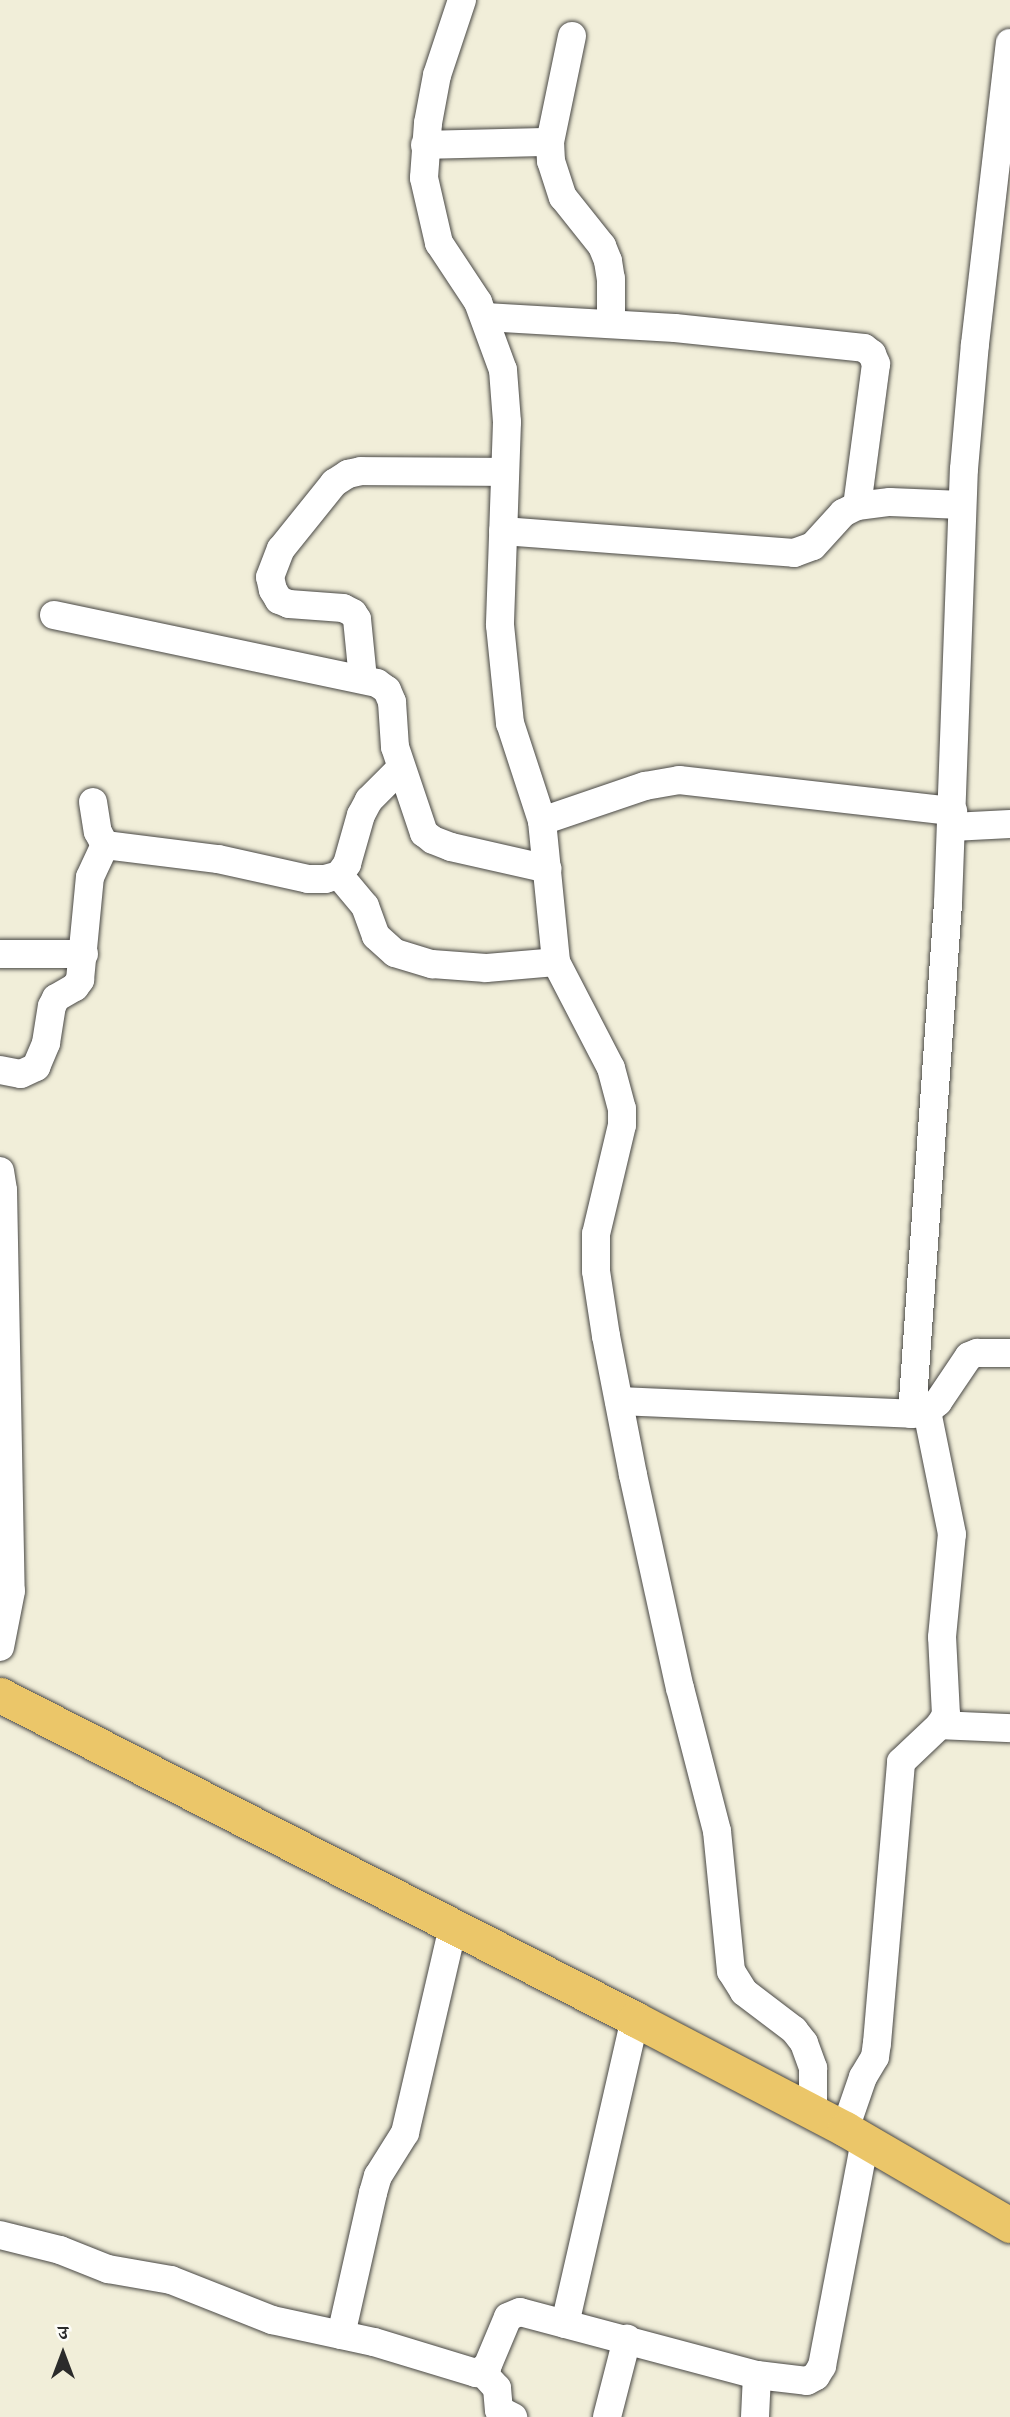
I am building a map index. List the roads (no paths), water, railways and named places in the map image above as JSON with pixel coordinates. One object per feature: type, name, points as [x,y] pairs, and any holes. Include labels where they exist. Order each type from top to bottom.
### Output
[{"type":"main road","points":[[0,1695],[635,2019],[855,2135],[1010,2225]]},
{"type":"street","points":[[462,0],[437,75],[425,145],[424,178],[439,243],[485,317],[503,370],[507,422],[500,625],[505,692],[510,723],[542,821],[556,962],[611,1068],[622,1109],[620,1133],[596,1234],[596,1271],[619,1401],[680,1688],[717,1831],[731,1971],[744,1992],[794,2030],[804,2043],[813,2068],[813,2113]]},
{"type":"street","points":[[572,36],[550,142],[555,182],[563,197],[602,246],[608,261],[611,279],[611,324]]},
{"type":"street","points":[[482,2372],[513,2313],[627,2339],[757,2375],[807,2381],[816,2376],[822,2366],[863,2077],[875,2057],[877,2043],[901,1762],[940,1725],[947,1702],[942,1637],[952,1534],[919,1412],[952,819],[962,505],[975,344],[1010,43]]},
{"type":"street","points":[[425,145],[550,142]]},
{"type":"street","points":[[485,317],[611,324],[864,348],[872,354],[876,364],[876,376],[857,506]]},
{"type":"street","points":[[363,679],[357,619],[353,613],[343,608],[289,604],[279,600],[270,578],[281,548],[334,483],[348,474],[361,471],[505,472]]},
{"type":"street","points":[[503,531],[794,553],[813,546],[843,513],[857,506],[890,502],[962,505]]},
{"type":"street","points":[[54,615],[306,670],[363,679],[387,690],[401,768],[424,833],[433,840],[548,869]]},
{"type":"street","points":[[105,845],[218,859],[308,879],[325,879],[339,875],[347,864],[361,815],[369,800],[401,768]]},
{"type":"street","points":[[542,821],[645,786],[679,779],[952,819],[1010,824]]},
{"type":"street","points":[[93,802],[98,832],[105,845]]},
{"type":"street","points":[[0,1070],[21,1074],[36,1068],[46,1042],[52,1006],[56,998],[75,987],[80,980],[90,877],[105,845]]},
{"type":"street","points":[[339,875],[365,906],[376,936],[395,953],[432,964],[486,968],[556,962]]},
{"type":"street","points":[[0,954],[84,954]]},
{"type":"street","points":[[0,1171],[3,1190],[11,1591],[0,1647]]},
{"type":"street","points":[[619,1401],[919,1412],[938,1402],[969,1356],[977,1353],[1010,1353]]},
{"type":"street","points":[[940,1725],[1010,1728]]},
{"type":"street","points":[[341,2334],[378,2176],[405,2133],[453,1927]]},
{"type":"street","points":[[565,2324],[635,2019]]},
{"type":"street","points":[[0,2235],[60,2250],[108,2269],[171,2280],[272,2320],[341,2334],[476,2373],[482,2372]]},
{"type":"street","points":[[607,2417],[627,2339]]},
{"type":"street","points":[[482,2372],[497,2388],[499,2410],[513,2417]]},
{"type":"street","points":[[755,2417],[757,2375]]}]
